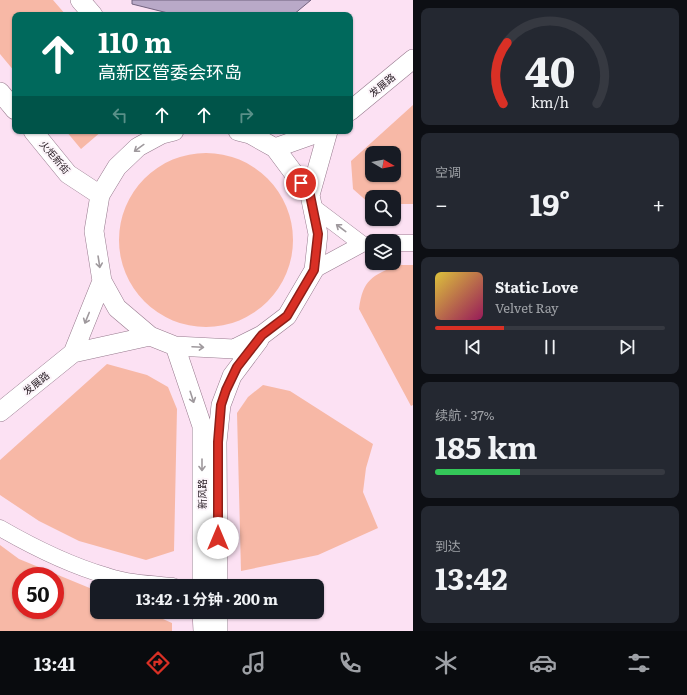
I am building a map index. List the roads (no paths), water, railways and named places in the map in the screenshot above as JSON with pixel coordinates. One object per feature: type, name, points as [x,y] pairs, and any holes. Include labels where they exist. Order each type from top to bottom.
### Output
[{"type":"main road","points":[[80,0],[90,12]]},
{"type":"main road","name":"发展路","points":[[353,109],[413,59]]},
{"type":"main road","points":[[0,92],[12,106]]},
{"type":"main road","name":"火炬新街","points":[[35,134],[68,174],[100,195]]},
{"type":"main road","points":[[162,134],[138,147],[117,167],[100,195],[94,231],[102,281],[117,308],[150,336],[175,346],[234,349],[262,335],[287,316],[314,270],[318,234],[311,201],[275,148],[250,134]]},
{"type":"main road","points":[[275,148],[315,134]]},
{"type":"main road","points":[[311,201],[327,134]]},
{"type":"main road","points":[[73,353],[102,281]]},
{"type":"main road","name":"新风路","points":[[218,579],[218,442],[221,405],[232,376],[262,335]]},
{"type":"main road","points":[[73,353],[150,336]]},
{"type":"main road","name":"新风路","points":[[175,346],[202,426],[202,579]]},
{"type":"main road","name":"发展路","points":[[0,412],[73,353]]},
{"type":"main road","points":[[202,619],[203,631]]},
{"type":"main road","points":[[218,619],[218,631]]},
{"type":"street","points":[[311,201],[365,242]]},
{"type":"street","points":[[401,243],[413,243]]},
{"type":"street","points":[[314,270],[365,245]]},
{"type":"street","points":[[0,528],[30,546],[107,576],[121,579]]}]
